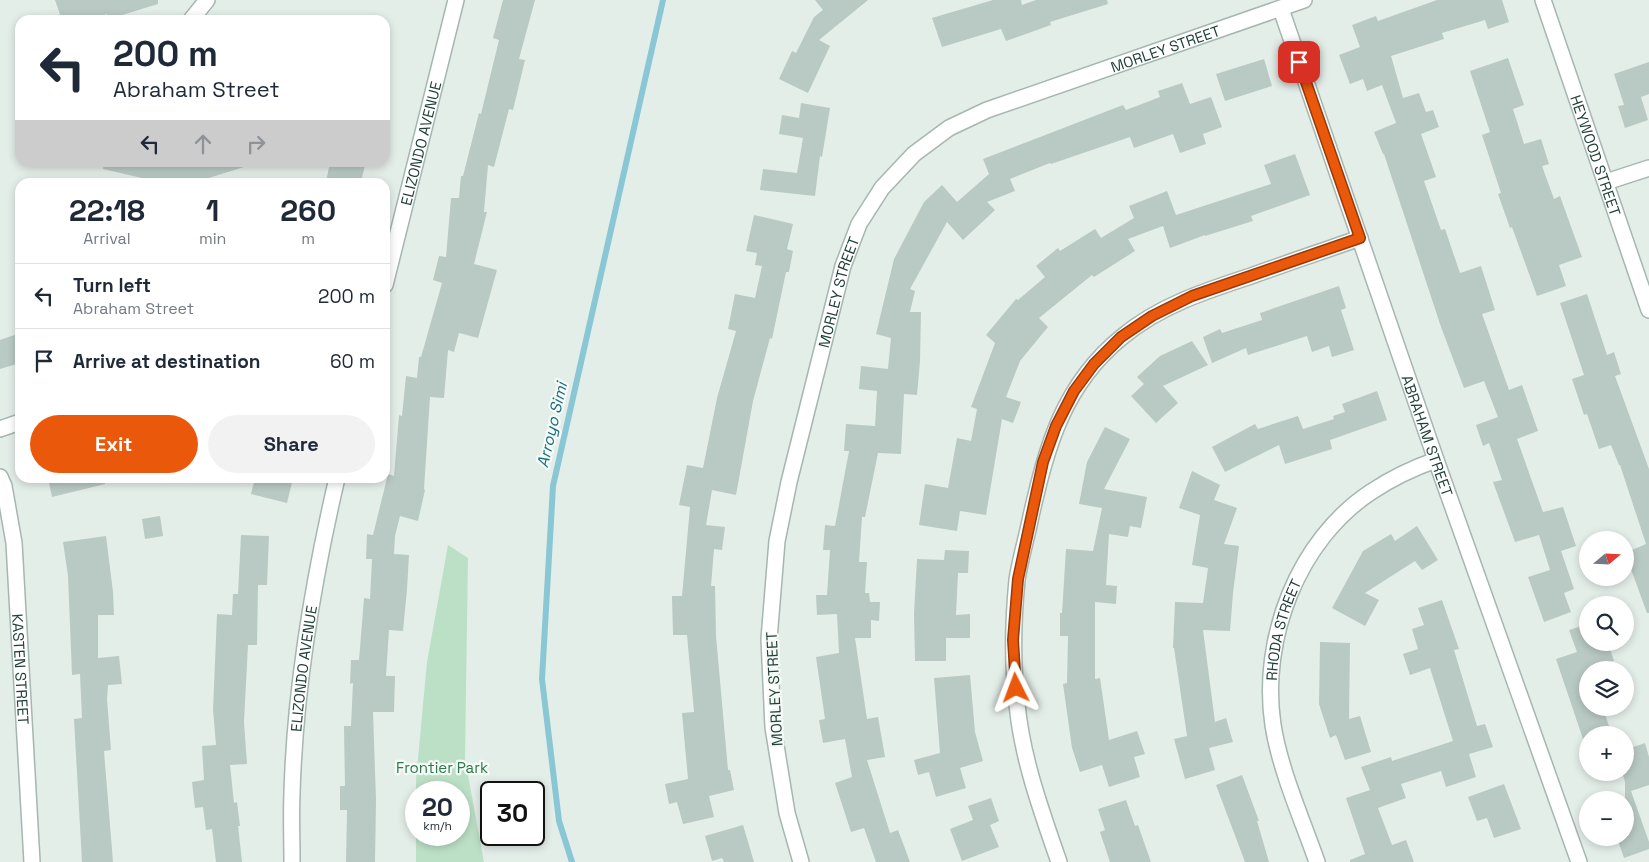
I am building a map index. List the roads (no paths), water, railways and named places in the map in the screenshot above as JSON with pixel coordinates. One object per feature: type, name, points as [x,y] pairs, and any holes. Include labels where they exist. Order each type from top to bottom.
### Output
[{"type":"street","points":[[195,15],[207,0]]},
{"type":"street","name":"ELIZONDO AVENUE","points":[[390,265],[456,0]]},
{"type":"street","name":"MORLEY STREET","points":[[801,862],[787,813],[773,727],[769,640],[777,541],[789,482],[843,266],[859,224],[882,188],[914,154],[950,128],[987,110],[1304,0]]},
{"type":"street","name":"HEYWOOD STREET","points":[[1542,0],[1649,310]]},
{"type":"street","name":"ABRAHAM STREET","points":[[1281,9],[1436,460],[1579,862]]},
{"type":"street","points":[[1606,182],[1649,168]]},
{"type":"street","points":[[1059,862],[1034,791],[1024,747],[1017,704],[1013,640],[1018,579],[1043,462],[1056,426],[1074,391],[1094,364],[1121,337],[1152,316],[1192,296],[1360,238]]},
{"type":"street","points":[[0,429],[15,424]]},
{"type":"street","name":"RHODA STREET","points":[[1318,862],[1281,759],[1273,725],[1270,692],[1272,653],[1282,614],[1296,578],[1315,547],[1344,514],[1370,492],[1407,471],[1436,460]]},
{"type":"street","name":"KASTEN STREET","points":[[0,477],[4,486],[14,543],[32,862]]},
{"type":"street","name":"ELIZONDO AVENUE","points":[[292,862],[292,794],[298,700],[309,614],[324,534],[337,483]]},
{"type":"waterway","name":"Arroyo Simi","points":[[572,862],[559,821],[542,679],[553,486],[663,0]]},
{"type":"park label","name":"Frontier Park","points":[[442,767]]}]
